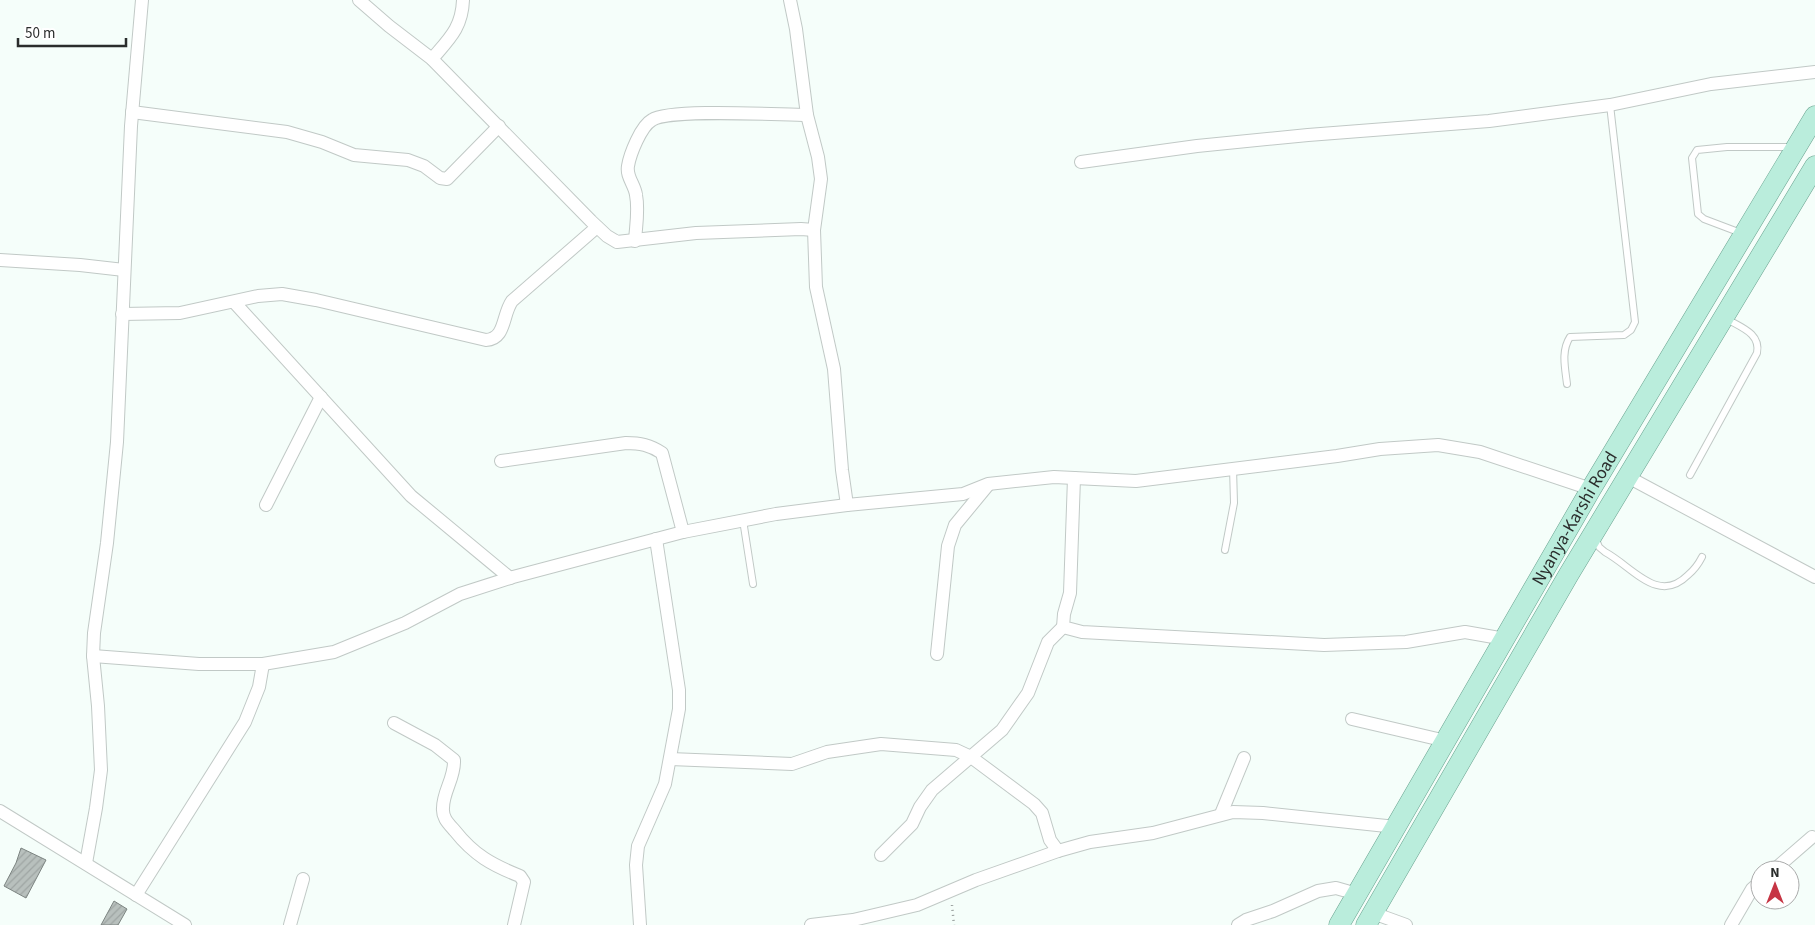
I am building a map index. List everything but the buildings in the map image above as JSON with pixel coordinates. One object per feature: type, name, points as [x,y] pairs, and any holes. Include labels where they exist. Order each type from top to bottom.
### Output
[{"type":"main road","name":"Nyanya-Karshi Road","points":[[1340,925],[1591,490],[1815,116]]},
{"type":"main road","name":"Nyanya-Karshi Road","points":[[1369,919],[1594,534],[1815,166]]},
{"type":"main road","points":[[1693,320],[1714,335]]},
{"type":"street","points":[[86,864],[101,770],[93,656],[94,633],[108,542],[117,442],[132,112],[142,0]]},
{"type":"street","points":[[360,0],[389,26],[432,59],[597,227],[616,242],[696,233],[814,230]]},
{"type":"street","points":[[432,59],[460,23],[462,0]]},
{"type":"street","points":[[795,2],[807,116],[818,157],[821,179],[814,230],[816,287],[834,369],[842,470],[847,504]]},
{"type":"street","points":[[1081,162],[1197,146],[1489,121],[1610,105],[1711,84],[1815,72]]},
{"type":"street","points":[[132,112],[288,132],[322,142],[354,155],[408,160],[424,166],[440,178],[446,179],[499,126]]},
{"type":"street","points":[[635,240],[636,193],[627,168],[631,153],[643,129],[651,120],[662,115],[807,116]]},
{"type":"street","points":[[122,314],[180,312],[258,296],[282,294],[493,340],[500,334],[507,308],[512,300],[597,227]]},
{"type":"street","points":[[0,260],[124,270]]},
{"type":"street","points":[[234,302],[411,496],[510,578]]},
{"type":"street","points":[[266,505],[321,397]]},
{"type":"street","points":[[501,461],[626,443],[652,446],[662,453],[683,532]]},
{"type":"street","points":[[93,656],[199,664],[263,664],[334,652],[405,623],[460,594],[510,578],[683,532],[776,514],[847,504],[963,494],[988,484],[1054,476],[1136,481],[1380,449],[1438,446],[1480,452],[1591,490]]},
{"type":"street","points":[[1628,477],[1815,577]]},
{"type":"street","points":[[881,855],[912,824],[920,807],[932,790],[1002,730],[1028,693],[1048,642],[1063,628],[1064,614],[1070,593],[1074,478]]},
{"type":"street","points":[[936,654],[948,546],[955,525],[988,484]]},
{"type":"street","points":[[640,925],[636,865],[638,846],[665,784],[679,709],[678,690],[656,540]]},
{"type":"street","points":[[1063,628],[1082,632],[1324,645],[1406,642],[1465,632],[1505,639]]},
{"type":"street","points":[[136,894],[245,722],[259,687],[263,664]]},
{"type":"street","points":[[1352,718],[1446,741]]},
{"type":"street","points":[[394,723],[435,745],[454,760],[455,770],[442,808],[444,818],[465,843],[483,859],[520,876],[524,882],[514,925]]},
{"type":"street","points":[[670,760],[792,764],[827,752],[881,744],[956,750],[971,757],[1034,804],[1042,813],[1050,840],[1058,851]]},
{"type":"street","points":[[1221,814],[1244,758]]},
{"type":"street","points":[[0,811],[185,925]]},
{"type":"street","points":[[813,925],[853,920],[916,905],[976,880],[1058,851],[1090,842],[1153,833],[1198,822],[1221,814],[1233,812],[1263,813],[1396,827]]},
{"type":"street","points":[[1786,860],[1812,837]]},
{"type":"street","points":[[290,925],[303,880]]},
{"type":"street","points":[[1238,925],[1318,891],[1336,888],[1357,894]]},
{"type":"street","points":[[1731,925],[1750,892]]},
{"type":"street","points":[[1369,919],[1406,925]]},
{"type":"lane","points":[[1567,384],[1564,362],[1565,345],[1570,337],[1624,335],[1631,330],[1634,322],[1610,105]]},
{"type":"lane","points":[[1745,234],[1704,220],[1698,214],[1692,158],[1697,150],[1727,146],[1797,147]]},
{"type":"lane","points":[[1690,475],[1757,353],[1757,340],[1753,334],[1724,318]]},
{"type":"lane","points":[[1225,550],[1234,503],[1233,468]]},
{"type":"lane","points":[[743,520],[753,584]]},
{"type":"lane","points":[[1594,534],[1599,547],[1605,552],[1658,587],[1673,586],[1682,582],[1696,567],[1702,557]]},
{"type":"path","points":[[951,891],[954,925]]}]
